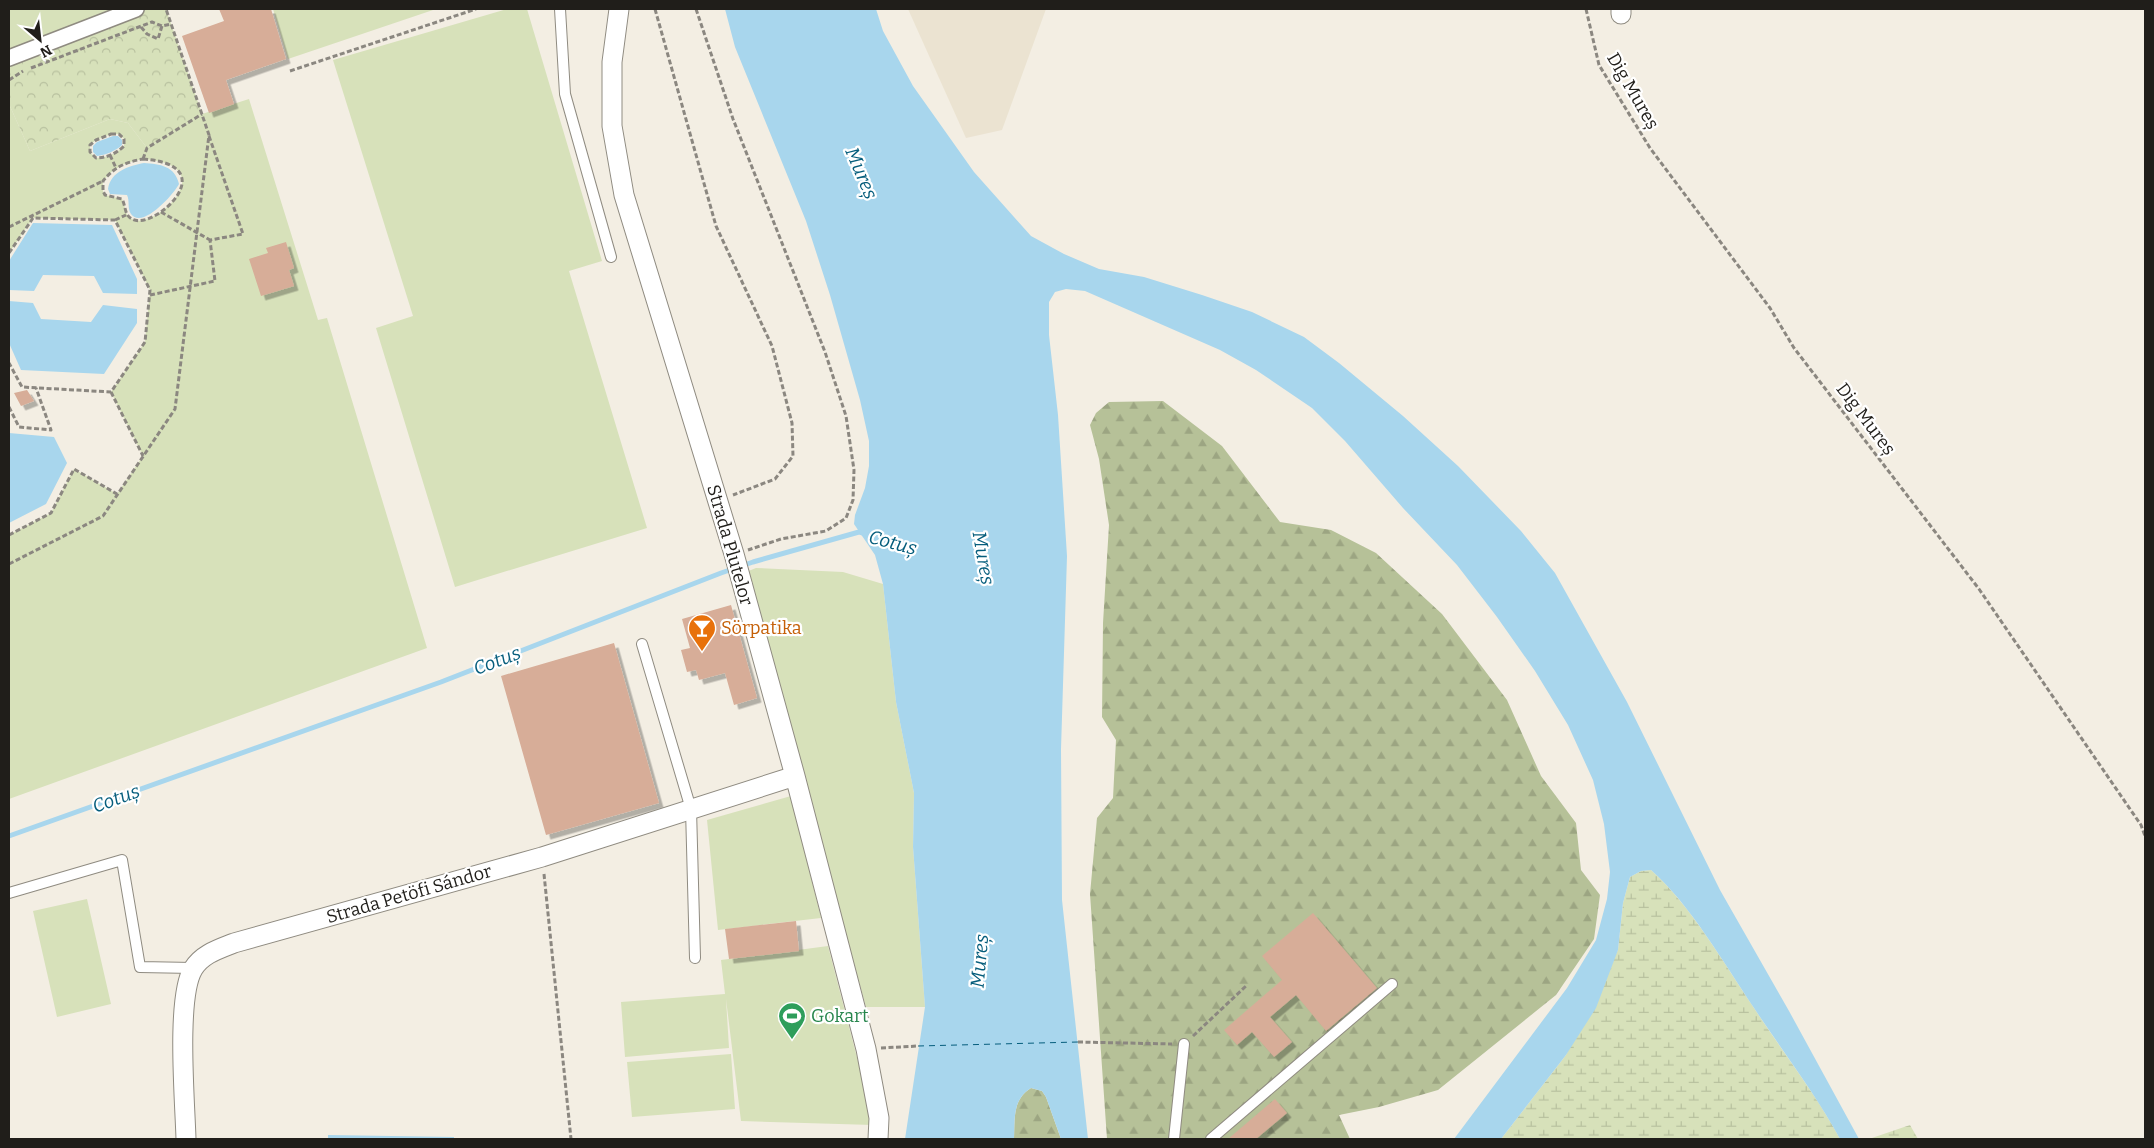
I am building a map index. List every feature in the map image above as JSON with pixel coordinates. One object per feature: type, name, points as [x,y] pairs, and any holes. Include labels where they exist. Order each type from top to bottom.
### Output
[{"type":"street","points":[[9,58],[136,9]]},
{"type":"street","name":"Strada Plutelor","points":[[619,9],[612,62],[612,126],[624,195],[742,581],[795,776],[866,1049],[879,1118],[878,1139]]},
{"type":"street","name":"Strada Petöfi Sándor","points":[[193,968],[204,956],[234,943],[542,857],[795,776]]},
{"type":"street","points":[[186,1139],[183,1008],[187,981],[193,968]]},
{"type":"lane","points":[[560,9],[565,94],[611,257]]},
{"type":"lane","points":[[642,644],[691,809],[696,958]]},
{"type":"lane","points":[[9,893],[122,860],[140,967],[193,968]]},
{"type":"lane","points":[[1211,1139],[1392,984]]},
{"type":"lane","points":[[1174,1139],[1184,1044]]},
{"type":"path","points":[[161,212],[210,240],[243,234],[166,9]]},
{"type":"path","points":[[290,71],[476,9]]},
{"type":"path","points":[[655,9],[716,226],[772,346],[792,423],[793,456],[775,479],[718,501]]},
{"type":"path","points":[[696,9],[733,119],[825,352],[846,416],[854,470],[853,500],[846,518],[826,531],[781,539],[734,554]]},
{"type":"path","name":"Dig Mureș","points":[[1586,9],[1599,65],[1650,148],[1770,308],[1794,348],[1979,589],[2141,825],[2145,836]]},
{"type":"path","points":[[9,80],[22,72],[152,22],[162,26],[171,24]]},
{"type":"path","points":[[141,26],[148,34],[158,39],[162,26]]},
{"type":"path","points":[[143,159],[147,148],[202,114]]},
{"type":"path","points":[[111,134],[119,134],[124,139],[124,146],[119,151],[110,155],[96,158],[90,152],[90,145],[96,140],[111,134]]},
{"type":"path","points":[[9,564],[103,516],[174,409],[209,135]]},
{"type":"path","points":[[110,155],[116,168]]},
{"type":"path","points":[[9,227],[103,181],[116,168],[130,162],[143,159],[169,163],[182,174],[184,183],[180,193],[161,212],[139,221],[132,220],[126,215],[122,199],[105,195],[103,181]]},
{"type":"path","points":[[9,253],[33,218],[115,220],[126,215]]},
{"type":"path","points":[[111,392],[145,342],[150,295],[150,290],[115,220]]},
{"type":"path","points":[[150,295],[215,281],[210,240]]},
{"type":"path","points":[[9,363],[22,387],[111,392]]},
{"type":"path","points":[[9,407],[19,427],[51,430],[36,388]]},
{"type":"path","points":[[111,392],[143,456]]},
{"type":"path","points":[[9,535],[51,512],[74,469],[117,494]]},
{"type":"path","points":[[542,857],[571,1139]]},
{"type":"path","points":[[1078,1042],[1184,1044],[1246,986]]},
{"type":"path","points":[[866,1049],[918,1046]]},
{"type":"shaded area","points":[[908,9],[1046,9],[1002,130],[966,138]]},
{"type":"green space","points":[[9,9],[136,9],[9,58]]},
{"type":"green space","points":[[136,9],[166,9],[202,114],[147,148],[128,123],[110,119],[30,151],[9,104],[9,58]]},
{"type":"green space","points":[[273,9],[436,9],[288,59]]},
{"type":"green space","points":[[507,9],[527,9],[602,261],[569,271],[647,528],[455,587],[376,328],[413,316],[333,60]]},
{"type":"green space","points":[[249,99],[318,320],[327,318],[427,648],[9,799],[9,535],[51,513],[74,469],[117,494],[143,456],[111,392],[145,342],[150,290],[115,220],[33,218],[9,253],[9,104],[30,151],[110,119],[128,123],[147,148],[202,114]],"holes":[[[111,134],[119,134],[124,139],[124,146],[111,155],[96,158],[90,152],[90,145],[96,140]],[[143,159],[168,164],[180,173],[182,184],[177,196],[167,207],[154,216],[142,220],[129,217],[122,199],[105,195],[103,181],[121,166]]]},
{"type":"green space","points":[[1163,401],[1222,446],[1280,522],[1331,530],[1376,553],[1442,614],[1507,700],[1541,776],[1576,823],[1581,870],[1600,895],[1594,939],[1556,995],[1438,1090],[1379,1107],[1339,1115],[1350,1139],[1107,1139],[1090,894],[1097,818],[1113,798],[1116,740],[1102,717],[1103,623],[1109,525],[1099,459],[1090,425],[1096,413],[1109,402]]},
{"type":"green space","points":[[756,568],[843,572],[883,584],[896,702],[914,793],[913,847],[925,1007],[866,1007],[746,572]]},
{"type":"green space","points":[[791,796],[821,918],[718,930],[707,820]]},
{"type":"green space","points":[[1651,870],[1681,901],[1707,937],[1810,1090],[1840,1139],[1501,1139],[1566,1055],[1618,950],[1623,903],[1630,877],[1641,871]]},
{"type":"green space","points":[[87,899],[111,1004],[57,1017],[33,911]]},
{"type":"green space","name":"Gokart","points":[[828,946],[873,1125],[741,1121],[726,999],[729,1048],[625,1057],[621,1002],[725,994],[721,960]]},
{"type":"green space","points":[[731,1054],[735,1109],[632,1117],[627,1062]]},
{"type":"green space","points":[[1031,1088],[1042,1091],[1046,1097],[1061,1139],[1014,1139],[1016,1110],[1020,1098]]},
{"type":"green space","points":[[1910,1125],[1918,1139],[1869,1139]]},
{"type":"water","name":"Mureș","points":[[725,9],[876,9],[883,31],[913,86],[974,172],[1031,236],[1064,254],[1099,269],[1144,277],[1202,295],[1252,312],[1304,337],[1339,363],[1403,416],[1458,466],[1521,531],[1555,573],[1627,702],[1720,890],[1859,1139],[1840,1139],[1809,1089],[1693,917],[1651,870],[1641,871],[1630,877],[1623,903],[1618,950],[1596,1008],[1566,1055],[1501,1139],[1454,1139],[1567,988],[1596,940],[1607,899],[1610,872],[1604,824],[1593,780],[1568,725],[1535,671],[1457,565],[1403,508],[1345,441],[1312,408],[1256,370],[1220,350],[1085,291],[1066,289],[1055,292],[1049,302],[1049,335],[1058,415],[1067,556],[1061,749],[1062,900],[1088,1139],[1061,1139],[1046,1097],[1042,1091],[1031,1088],[1020,1098],[1016,1110],[1014,1139],[905,1139],[925,1007],[913,847],[914,793],[896,702],[883,584],[875,555],[854,524],[855,515],[865,488],[869,466],[869,441],[860,400],[830,295],[806,221],[735,47]]},
{"type":"water","points":[[118,136],[122,140],[122,145],[103,155],[97,156],[93,152],[93,146],[97,142]]},
{"type":"water","points":[[144,163],[166,167],[174,173],[179,184],[157,209],[150,214],[136,218],[130,212],[127,195],[110,194],[108,189],[113,178],[122,170]]},
{"type":"water","points":[[33,223],[112,225],[137,279],[137,294],[103,293],[94,276],[43,275],[34,291],[9,290],[9,261]]},
{"type":"water","points":[[9,301],[33,303],[41,319],[91,322],[103,305],[137,309],[137,323],[104,374],[21,370],[9,343]]},
{"type":"water","points":[[9,433],[54,437],[67,463],[46,504],[9,523]]},
{"type":"water","points":[[328,1135],[454,1137],[454,1139],[328,1139]]},
{"type":"building","points":[[219,9],[271,9],[286,59],[226,80],[234,104],[209,113],[182,36],[224,21]]},
{"type":"building","points":[[286,242],[294,268],[289,270],[294,286],[261,296],[249,259],[268,253],[266,248]]},
{"type":"building","points":[[27,390],[34,401],[21,406],[14,393]]},
{"type":"building","points":[[731,605],[757,698],[734,705],[725,673],[699,680],[696,670],[687,672],[681,650],[690,648],[682,619]]},
{"type":"building","points":[[614,643],[659,803],[546,835],[501,676]]},
{"type":"building","points":[[1313,913],[1377,988],[1326,1031],[1296,995],[1270,1017],[1292,1042],[1274,1057],[1252,1032],[1237,1045],[1224,1030],[1282,980],[1262,956]]},
{"type":"building","points":[[796,921],[799,951],[729,959],[725,929]]},
{"type":"building","points":[[1275,1099],[1287,1113],[1256,1139],[1228,1139]]},
{"type":"waterway","name":"Cotuș","points":[[9,836],[441,682],[721,573],[859,532],[865,534]]},
{"type":"ferry route","points":[[918,1046],[1078,1042]]},
{"type":"place","name":"Sörpatika","points":[[702,652]]},
{"type":"place","name":"Gokart","points":[[792,1040]]}]
